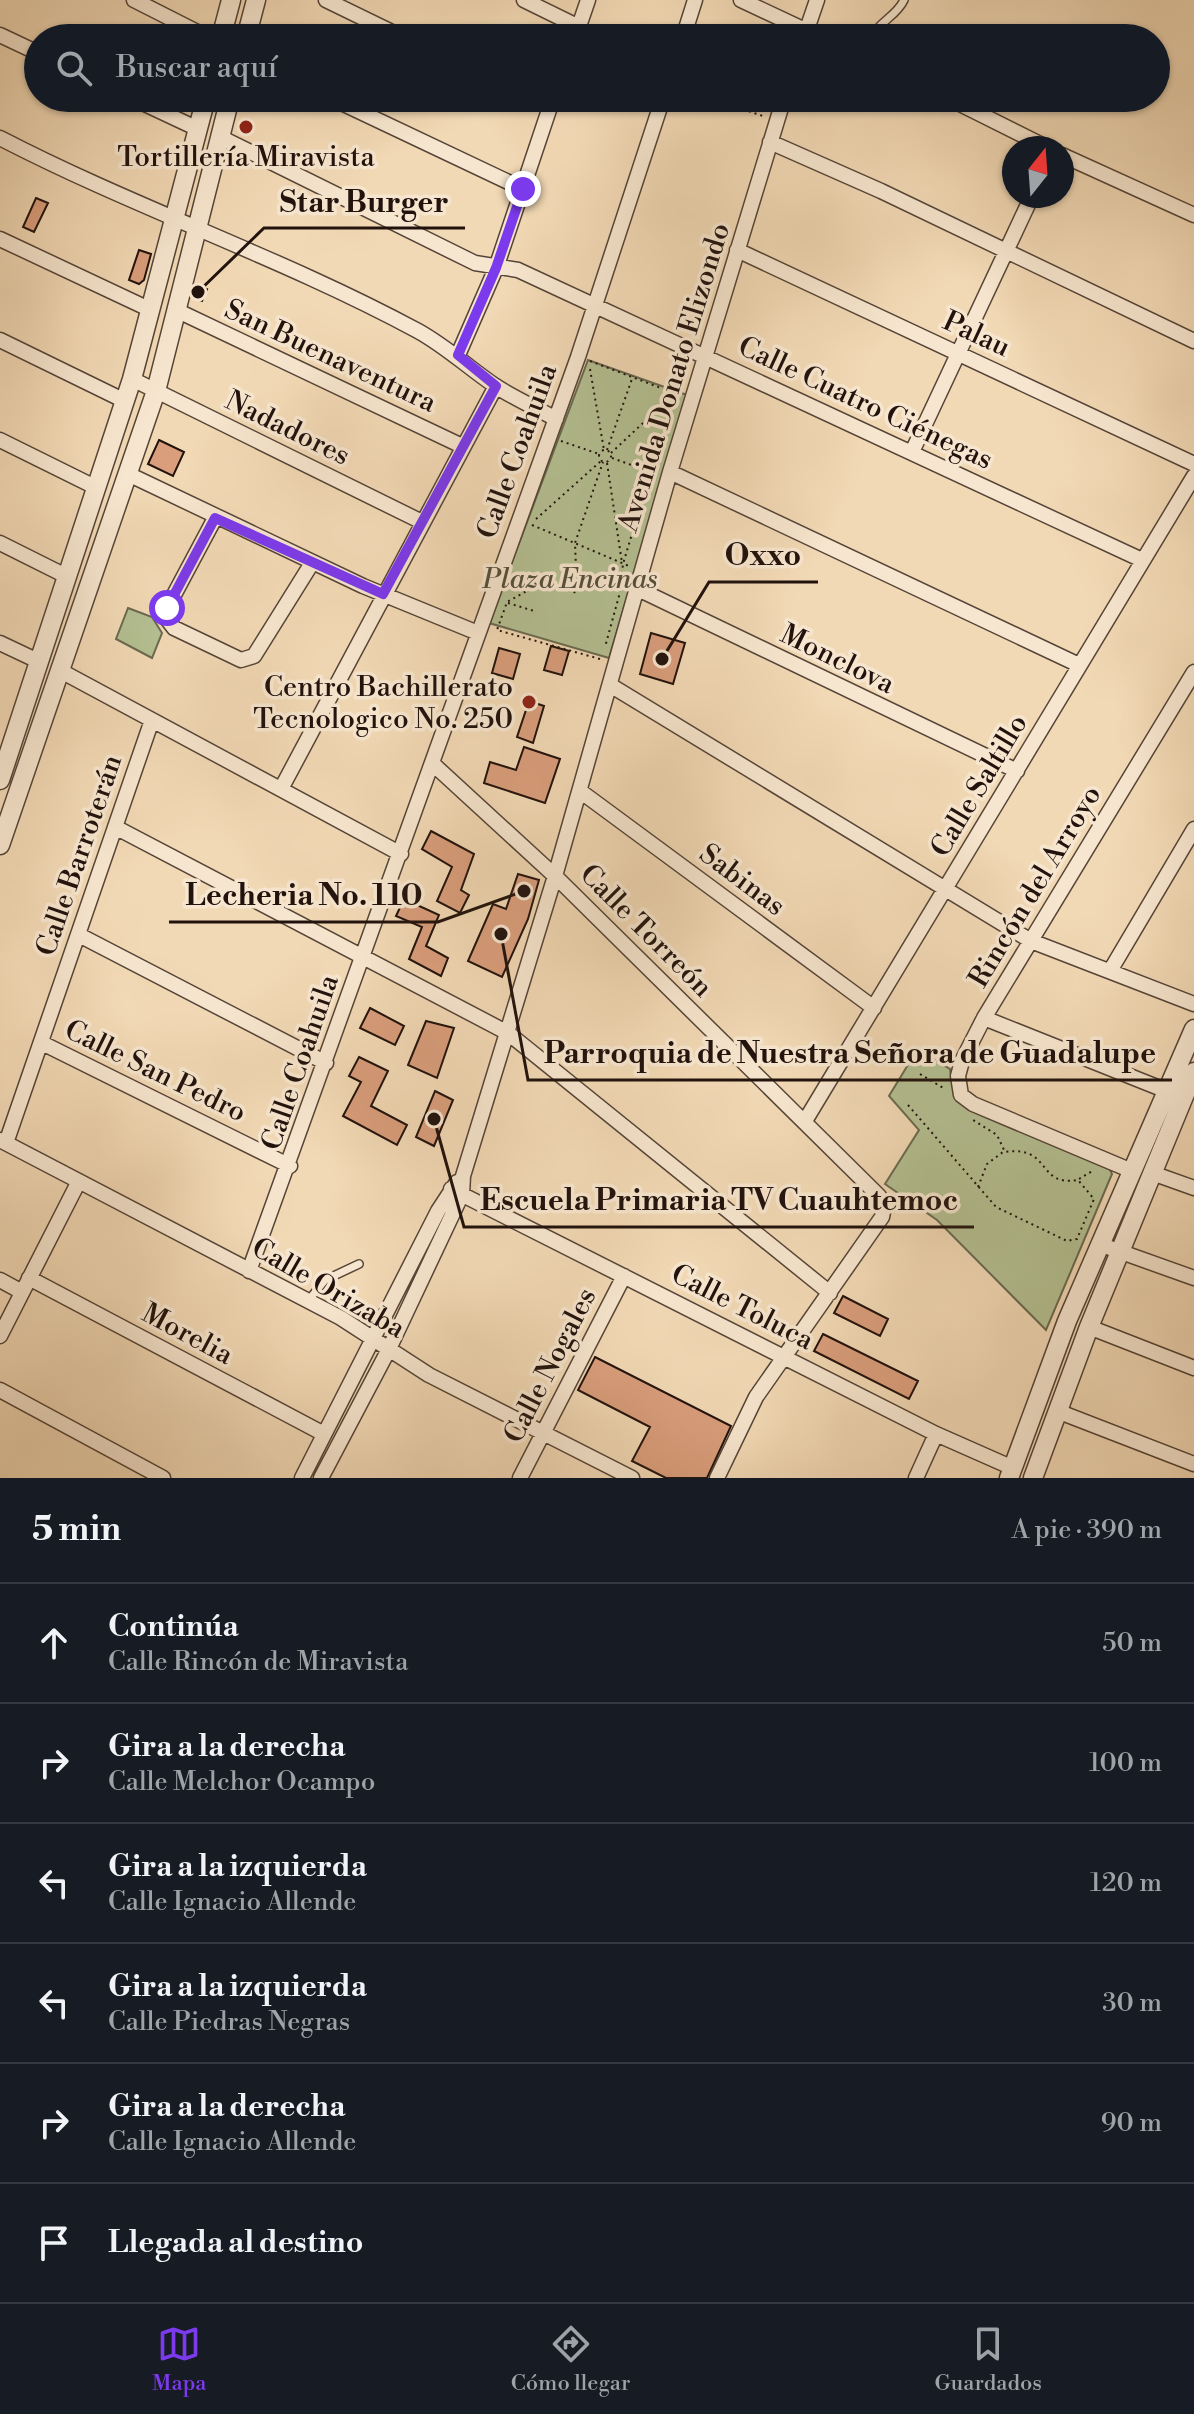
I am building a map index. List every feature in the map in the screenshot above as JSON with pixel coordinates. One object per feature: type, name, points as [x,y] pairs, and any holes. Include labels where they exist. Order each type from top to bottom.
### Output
[{"type":"street","points":[[134,0],[181,24]]},
{"type":"street","points":[[225,24],[231,0]]},
{"type":"street","points":[[250,24],[256,0]]},
{"type":"street","points":[[326,0],[375,24]]},
{"type":"street","points":[[524,0],[564,24]]},
{"type":"street","points":[[580,24],[588,0]]},
{"type":"street","points":[[687,24],[695,0]]},
{"type":"street","points":[[741,0],[786,24]]},
{"type":"street","points":[[809,24],[817,0]]},
{"type":"street","points":[[0,35],[24,46]]},
{"type":"street","points":[[162,112],[198,129]]},
{"type":"street","points":[[0,780],[6,746],[26,700],[132,379],[202,112]]},
{"type":"street","points":[[0,845],[156,391],[226,112]]},
{"type":"street","points":[[361,112],[523,189]]},
{"type":"street","points":[[458,355],[496,268],[549,112]]},
{"type":"street","name":"Calle Coahuila","points":[[249,1271],[290,1166],[556,419],[658,112]]},
{"type":"street","name":"Avenida Donato Elizondo","points":[[321,1478],[388,1351],[463,1176],[555,876],[670,472],[779,112]]},
{"type":"street","points":[[976,112],[1024,136]]},
{"type":"street","name":"Calle Cuatro Ciénegas","points":[[220,137],[475,263],[518,270],[1142,560]]},
{"type":"street","points":[[0,138],[333,289],[458,355],[496,386],[556,419]]},
{"type":"street","points":[[770,142],[881,191],[1194,341]]},
{"type":"street","points":[[1074,160],[1194,215]]},
{"type":"street","points":[[912,452],[1026,208]]},
{"type":"street","points":[[0,239],[151,310]]},
{"type":"street","name":"Palau","points":[[737,250],[1194,464]]},
{"type":"street","name":"San Buenaventura","points":[[178,311],[462,446]]},
{"type":"street","points":[[0,340],[125,401]]},
{"type":"street","name":"Nadadores","points":[[132,379],[422,522]]},
{"type":"street","points":[[281,789],[496,386]]},
{"type":"street","points":[[0,440],[97,488]]},
{"type":"street","points":[[670,472],[1079,665]]},
{"type":"street","points":[[128,474],[312,563],[478,633]]},
{"type":"street","name":"Calle Saltillo","points":[[805,1121],[1194,476]]},
{"type":"street","points":[[215,518],[167,608],[167,619],[174,628],[241,660],[254,656],[312,563]]},
{"type":"street","points":[[80,538],[102,549]]},
{"type":"street","points":[[0,543],[66,576]]},
{"type":"street","name":"Monclova","points":[[638,589],[1017,771]]},
{"type":"street","points":[[0,643],[38,661]]},
{"type":"street","points":[[59,670],[401,854]]},
{"type":"street","name":"Rincón del Arroyo","points":[[1132,1171],[973,1104],[961,1095],[958,1076],[962,1061],[984,1018],[1194,672]]},
{"type":"street","points":[[610,685],[1031,941],[1194,1004]]},
{"type":"street","points":[[26,700],[47,705]]},
{"type":"street","name":"Calle Barroterán","points":[[3,1142],[42,1043],[152,720]]},
{"type":"street","name":"Calle Torreón","points":[[433,764],[555,876],[879,1196],[884,1207],[882,1217],[830,1293]]},
{"type":"street","name":"Sabinas","points":[[580,791],[874,1008]]},
{"type":"street","points":[[115,827],[365,955],[508,1033],[830,1293],[788,1357],[756,1397],[717,1478]]},
{"type":"street","points":[[1110,971],[1194,829]]},
{"type":"street","points":[[79,935],[326,1063]]},
{"type":"street","points":[[984,1018],[1181,1098]]},
{"type":"street","points":[[1011,1473],[1099,1244],[1132,1171],[1181,1098],[1194,1029]]},
{"type":"street","name":"Calle San Pedro","points":[[42,1043],[290,1166]]},
{"type":"street","points":[[1033,1478],[1089,1327],[1194,1072]]},
{"type":"street","name":"Calle Orizaba","points":[[3,1142],[308,1301],[388,1351],[632,1478]]},
{"type":"street","points":[[1152,1173],[1194,1188]]},
{"type":"street","points":[[0,1336],[79,1181]]},
{"type":"street","name":"Avenida Donato Elizondo","points":[[302,1478],[373,1340],[456,1191]]},
{"type":"street","name":"Calle Toluca","points":[[456,1191],[1011,1473]]},
{"type":"street","points":[[1099,1244],[1194,1278]]},
{"type":"street","name":"Calle Nogales","points":[[520,1478],[624,1276]]},
{"type":"street","name":"Morelia","points":[[29,1278],[324,1434]]},
{"type":"street","points":[[0,1280],[22,1292]]},
{"type":"street","points":[[1089,1327],[1194,1368]]},
{"type":"street","points":[[0,1390],[163,1478]]},
{"type":"street","points":[[1057,1411],[1194,1464]]},
{"type":"street","points":[[916,1478],[936,1434]]},
{"type":"lane","points":[[879,24],[899,11],[904,0]]},
{"type":"lane","points":[[308,1301],[325,1280],[359,1264]]},
{"type":"path","points":[[750,112],[776,121]]},
{"type":"path","points":[[583,374],[588,360]]},
{"type":"path","points":[[588,360],[674,393]]},
{"type":"path","points":[[588,360],[608,453]]},
{"type":"path","points":[[601,660],[497,630],[507,602],[543,582],[577,593],[575,543],[633,376]]},
{"type":"path","points":[[608,453],[674,393]]},
{"type":"path","points":[[605,647],[619,596],[623,564],[674,393]]},
{"type":"path","points":[[560,441],[599,454],[608,453],[652,472]]},
{"type":"path","points":[[599,454],[604,462],[623,564]]},
{"type":"path","points":[[530,524],[604,462]]},
{"type":"path","points":[[530,524],[535,510]]},
{"type":"path","points":[[530,524],[623,564]]},
{"type":"path","points":[[507,602],[534,611]]},
{"type":"path","points":[[920,1074],[948,1091]]},
{"type":"path","points":[[908,1105],[978,1187],[996,1207],[1067,1241],[1077,1239],[1094,1199],[1078,1180],[1063,1182],[1051,1177],[1036,1156],[1021,1150],[1005,1152],[987,1164],[978,1187]]},
{"type":"path","points":[[966,1115],[997,1135],[1005,1152]]},
{"type":"green space","name":"Plaza Encinas","points":[[588,360],[687,395],[609,658],[489,623]]},
{"type":"green space","points":[[128,608],[152,617],[162,633],[152,658],[116,639]]},
{"type":"green space","points":[[917,1050],[950,1069],[954,1095],[964,1105],[1108,1165],[1112,1174],[1046,1330],[937,1220],[885,1184],[919,1130],[889,1096]]},
{"type":"building","points":[[36,198],[48,203],[34,232],[23,227]]},
{"type":"building","points":[[139,250],[151,254],[144,280],[139,284],[129,280]]},
{"type":"building","points":[[195,285],[207,289],[202,301],[192,296]]},
{"type":"building","points":[[159,440],[184,452],[173,476],[148,464]]},
{"type":"building","points":[[651,633],[685,643],[673,684],[640,674]]},
{"type":"building","points":[[551,646],[569,651],[562,675],[544,670]]},
{"type":"building","points":[[499,648],[520,654],[513,679],[492,673]]},
{"type":"building","points":[[529,701],[544,706],[533,743],[517,737]]},
{"type":"building","points":[[524,747],[560,759],[545,803],[484,783],[490,762],[516,770]]},
{"type":"building","points":[[431,831],[474,854],[461,890],[469,895],[460,913],[437,901],[452,867],[422,849]]},
{"type":"building","points":[[518,874],[539,880],[528,919],[502,977],[468,961],[493,904],[506,909]]},
{"type":"building","points":[[404,899],[439,915],[426,946],[448,958],[441,976],[409,959],[422,927],[396,916]]},
{"type":"building","points":[[370,1008],[404,1026],[395,1045],[360,1028]]},
{"type":"building","points":[[426,1021],[454,1028],[437,1078],[408,1065]]},
{"type":"building","points":[[359,1057],[388,1071],[371,1106],[407,1125],[397,1145],[343,1116],[361,1082],[349,1076]]},
{"type":"building","points":[[435,1091],[453,1100],[434,1146],[416,1137]]},
{"type":"building","points":[[843,1296],[888,1319],[880,1336],[834,1313]]},
{"type":"building","points":[[823,1334],[918,1381],[909,1399],[814,1351]]},
{"type":"building","points":[[595,1357],[731,1426],[707,1478],[666,1478],[632,1461],[650,1427],[578,1390]]},
{"type":"place","name":"Tortillería Miravista","points":[[246,127]]},
{"type":"place","name":"Star Burger","points":[[198,292]]},
{"type":"place","name":"Oxxo","points":[[662,659]]},
{"type":"place","name":"Centro Bachillerato Tecnologico No. 250","points":[[529,702]]},
{"type":"place","name":"Lecheria No. 110","points":[[524,891]]},
{"type":"place","name":"Parroquia de Nuestra Señora de Guadalupe","points":[[501,934]]},
{"type":"place","name":"Escuela Primaria TV Cuauhtemoc","points":[[434,1119]]},
{"type":"route","points":[[167,608],[215,518],[383,594],[496,386],[458,355],[496,268],[523,189]]}]
